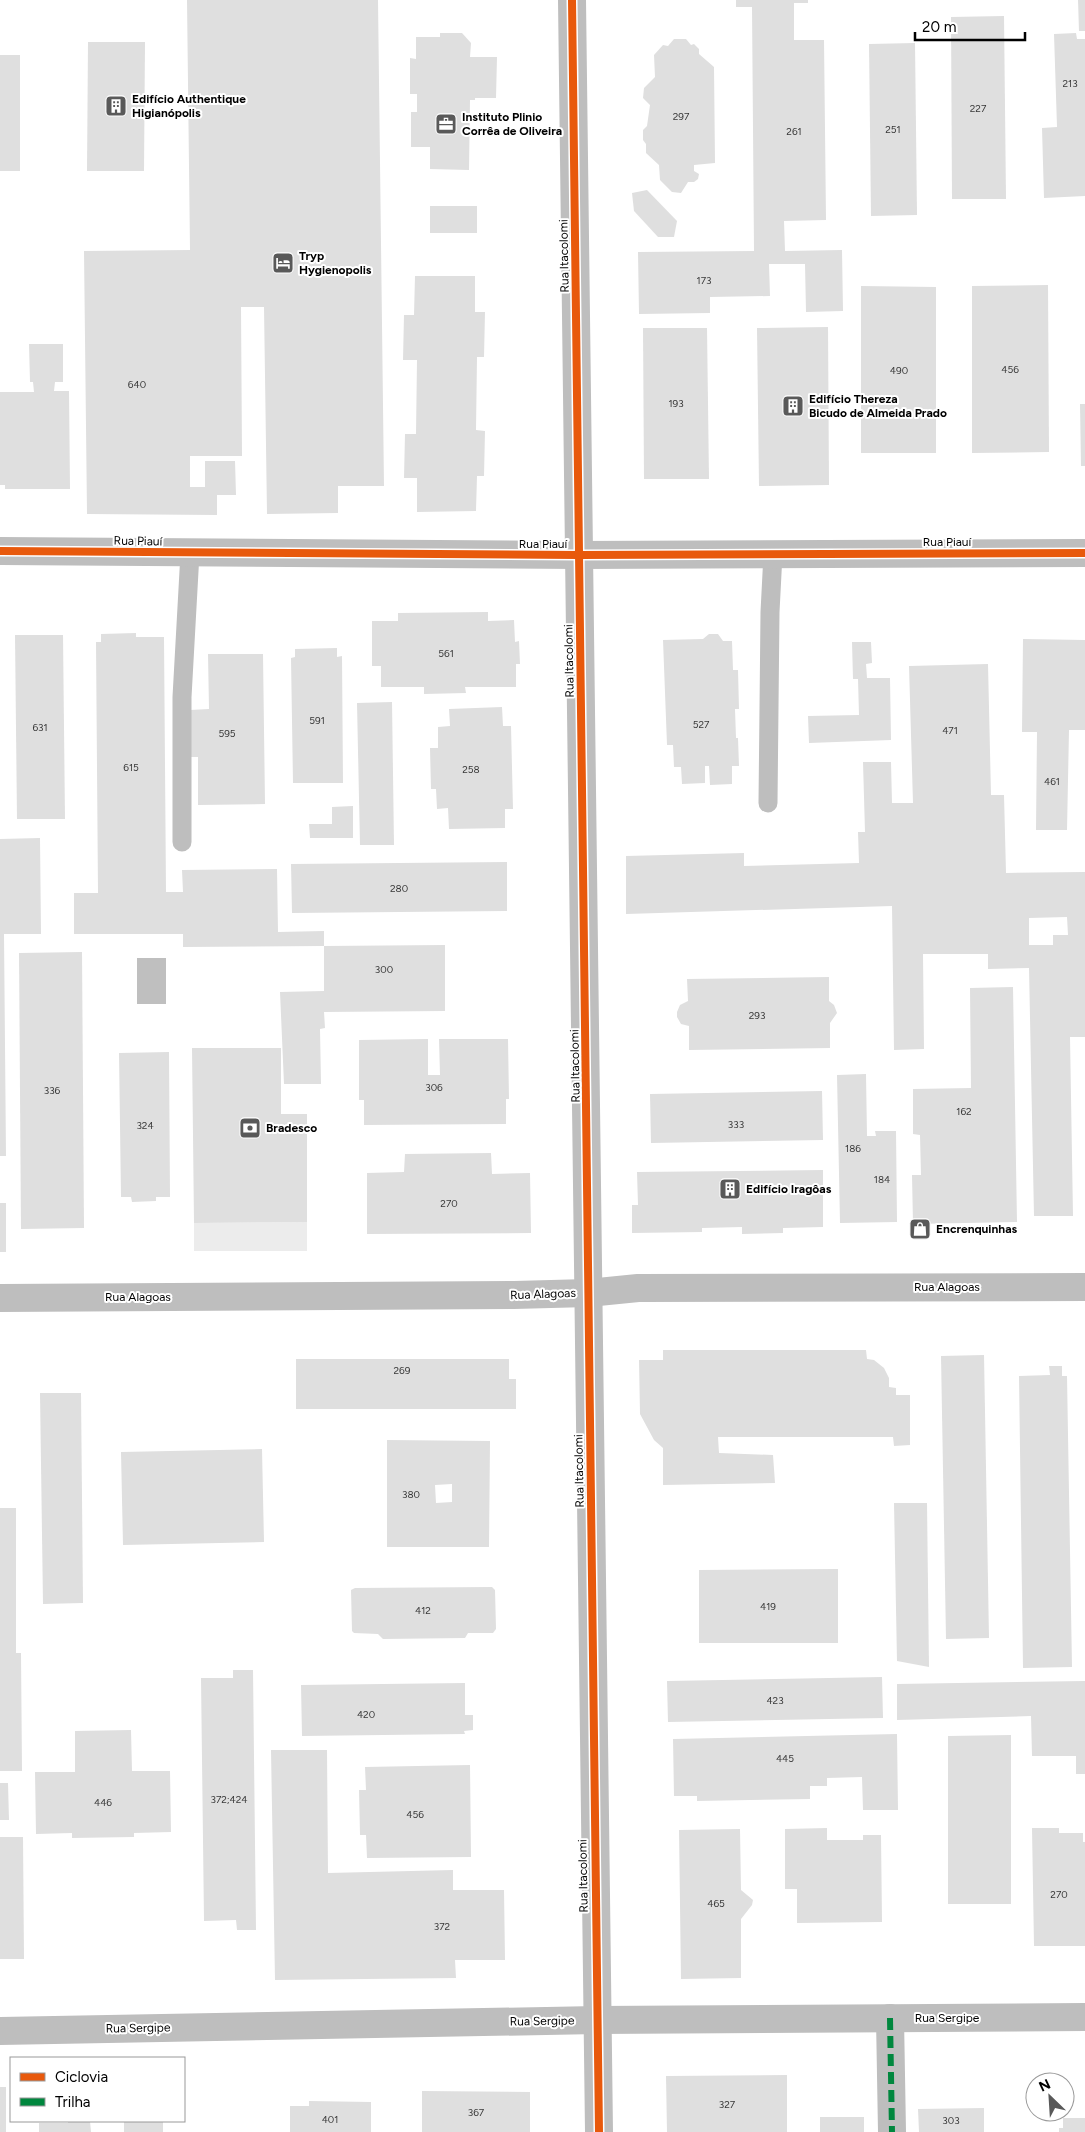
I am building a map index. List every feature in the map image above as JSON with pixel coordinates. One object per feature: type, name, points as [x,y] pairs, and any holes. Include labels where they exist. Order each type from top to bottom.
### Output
[{"type":"street","name":"Rua Itacolomi","points":[[572,0],[599,2132]]},
{"type":"street","name":"Rua Piauí","points":[[0,551],[579,555],[1085,553]]},
{"type":"street","name":"Rua Alagoas","points":[[0,1298],[504,1295],[588,1293],[648,1288],[1085,1287]]},
{"type":"street","name":"Rua Sergipe","points":[[0,2030],[597,2020],[1085,2017]]},
{"type":"street","points":[[890,2018],[892,2132]]},
{"type":"lane","points":[[182,842],[182,697],[190,553]]},
{"type":"lane","points":[[768,803],[772,554]]},
{"type":"shaded area","points":[[137,958],[166,958],[166,1004],[137,1004]]},
{"type":"shaded area","points":[[307,1222],[307,1251],[194,1251],[194,1223]]},
{"type":"building","points":[[187,0],[378,0],[384,486],[338,486],[338,513],[267,514],[264,307],[241,307],[242,456],[190,456],[190,487],[205,487],[205,461],[235,461],[236,495],[217,495],[217,515],[87,514],[84,251],[190,250]]},
{"type":"building","points":[[736,0],[808,0],[808,3],[794,3],[794,40],[824,40],[826,220],[784,221],[785,251],[842,250],[843,311],[806,312],[805,264],[769,264],[770,296],[710,297],[710,313],[639,314],[638,252],[754,251],[752,7],[736,7]]},
{"type":"building","points":[[1078,0],[1085,0],[1085,31],[1079,31]]},
{"type":"building","points":[[1004,16],[1006,199],[952,199],[951,17]]},
{"type":"building","points":[[440,33],[462,33],[471,43],[470,57],[497,57],[496,98],[475,98],[475,100],[470,100],[469,170],[430,169],[430,147],[411,147],[411,112],[417,112],[417,94],[410,94],[410,58],[416,59],[416,37],[440,37]]},
{"type":"building","points":[[1076,33],[1077,39],[1085,39],[1085,196],[1044,198],[1042,128],[1057,127],[1054,34]]},
{"type":"building","points":[[674,39],[686,39],[691,45],[694,44],[699,49],[699,54],[714,67],[715,163],[694,165],[694,171],[699,174],[698,179],[694,182],[688,182],[681,193],[672,192],[660,180],[659,165],[646,153],[646,144],[643,140],[643,130],[647,126],[650,105],[643,98],[644,88],[655,77],[654,55],[663,45],[668,46]]},
{"type":"building","name":"Edifício Authentique Higianópolis","points":[[88,42],[145,42],[144,171],[87,171]]},
{"type":"building","points":[[915,43],[917,215],[871,216],[869,44]]},
{"type":"building","points":[[0,55],[20,55],[20,171],[0,171]]},
{"type":"building","points":[[647,190],[677,221],[674,237],[658,237],[634,211],[632,193]]},
{"type":"building","points":[[430,206],[477,206],[477,233],[430,233]]},
{"type":"building","points":[[415,276],[475,276],[475,312],[485,312],[484,357],[477,357],[476,430],[485,431],[484,476],[477,476],[476,511],[417,512],[417,478],[404,478],[405,434],[416,434],[417,360],[403,360],[404,315],[414,315]]},
{"type":"building","points":[[1048,285],[1049,452],[972,453],[972,286]]},
{"type":"building","points":[[861,286],[936,287],[936,453],[861,453]]},
{"type":"building","name":"Edifício Thereza Bicudo de Almeida Prado","points":[[828,327],[829,485],[759,486],[757,328]]},
{"type":"building","points":[[643,328],[707,328],[709,479],[644,479]]},
{"type":"building","points":[[29,344],[63,344],[63,382],[55,382],[54,391],[69,391],[70,489],[5,489],[5,485],[0,485],[0,392],[34,392],[33,382],[30,382]]},
{"type":"building","points":[[1080,404],[1085,404],[1085,466],[1081,466]]},
{"type":"building","points":[[488,612],[488,621],[514,620],[515,642],[519,641],[520,664],[516,664],[516,687],[465,687],[466,693],[424,694],[424,687],[381,687],[381,666],[372,666],[372,621],[398,621],[398,613]]},
{"type":"building","points":[[136,633],[136,637],[164,637],[166,892],[183,892],[182,870],[277,869],[278,932],[324,931],[324,946],[183,947],[183,934],[74,934],[74,893],[98,893],[96,642],[101,642],[101,634]]},
{"type":"building","points":[[709,634],[718,634],[723,641],[732,641],[733,670],[738,670],[739,709],[735,709],[739,766],[732,766],[732,784],[710,785],[709,766],[705,766],[705,783],[682,784],[681,767],[674,767],[673,745],[667,745],[663,640],[703,639]]},
{"type":"building","points":[[15,635],[63,635],[65,819],[17,819]]},
{"type":"building","points":[[1023,639],[1085,640],[1085,730],[1069,730],[1067,830],[1036,830],[1037,732],[1022,732]]},
{"type":"building","points":[[852,642],[871,642],[872,663],[866,664],[867,678],[890,678],[891,740],[809,743],[808,716],[859,715],[858,679],[853,679]]},
{"type":"building","points":[[337,648],[337,657],[342,656],[343,783],[293,783],[291,658],[295,657],[295,649]]},
{"type":"building","points":[[208,654],[263,654],[265,804],[198,805],[198,757],[190,757],[190,710],[209,709]]},
{"type":"building","points":[[988,664],[991,795],[1004,795],[1006,873],[1085,872],[1085,1037],[1070,1037],[1073,1216],[1034,1216],[1029,968],[988,969],[988,954],[923,954],[924,1049],[894,1050],[892,906],[626,914],[626,856],[744,853],[744,866],[859,863],[858,832],[865,832],[863,762],[891,762],[892,803],[913,803],[909,666]],"holes":[[[1067,917],[1068,935],[1053,935],[1053,945],[1029,945],[1029,918]]]},
{"type":"building","points":[[392,702],[394,845],[360,845],[357,703]]},
{"type":"building","points":[[502,707],[503,726],[511,726],[513,809],[505,809],[505,828],[449,829],[448,808],[437,809],[436,789],[431,789],[430,748],[438,748],[438,727],[450,726],[449,709]]},
{"type":"building","points":[[353,806],[353,838],[310,838],[309,824],[332,824],[332,807]]},
{"type":"building","points":[[40,838],[41,934],[4,934],[6,1156],[0,1156],[0,839]]},
{"type":"building","points":[[507,862],[507,911],[292,913],[291,864]]},
{"type":"building","points":[[445,945],[445,1011],[324,1012],[325,1028],[320,1029],[321,1084],[284,1084],[280,992],[324,991],[324,946]]},
{"type":"building","points":[[82,952],[84,1228],[21,1229],[19,953]]},
{"type":"building","points":[[829,977],[829,1001],[834,1005],[837,1013],[830,1023],[830,1048],[689,1050],[689,1026],[681,1024],[677,1017],[680,1005],[688,1001],[687,979]]},
{"type":"building","points":[[1013,987],[1017,1222],[913,1224],[912,1175],[921,1175],[920,1135],[913,1134],[913,1089],[971,1088],[970,988]]},
{"type":"building","points":[[428,1039],[428,1075],[440,1075],[439,1039],[508,1039],[509,1099],[506,1099],[506,1124],[364,1125],[364,1100],[359,1100],[359,1040]]},
{"type":"building","name":"Bradesco","points":[[192,1048],[281,1048],[281,1114],[307,1114],[307,1222],[194,1223]]},
{"type":"building","points":[[169,1052],[170,1197],[156,1197],[156,1201],[132,1202],[131,1197],[121,1197],[119,1053]]},
{"type":"building","points":[[866,1074],[867,1136],[876,1136],[875,1131],[896,1131],[897,1222],[840,1223],[837,1075]]},
{"type":"building","points":[[822,1091],[823,1140],[651,1143],[650,1094]]},
{"type":"building","points":[[491,1153],[492,1174],[530,1173],[531,1233],[367,1234],[367,1173],[404,1172],[405,1154]]},
{"type":"building","name":"Edifício Iragôas","points":[[823,1170],[823,1227],[783,1228],[783,1233],[742,1234],[742,1227],[702,1228],[702,1232],[632,1233],[632,1205],[638,1205],[637,1172]]},
{"type":"building","points":[[0,1203],[6,1203],[6,1252],[0,1252]]},
{"type":"building","points":[[663,1350],[866,1350],[867,1359],[874,1360],[884,1368],[889,1378],[889,1387],[896,1388],[896,1395],[910,1395],[910,1445],[894,1446],[893,1437],[718,1437],[719,1453],[773,1455],[775,1483],[663,1485],[663,1448],[654,1440],[640,1414],[639,1360],[663,1360]]},
{"type":"building","points":[[984,1355],[989,1638],[946,1639],[941,1356]]},
{"type":"building","points":[[296,1359],[509,1359],[509,1379],[516,1379],[516,1409],[296,1409]]},
{"type":"building","points":[[1049,1366],[1062,1366],[1062,1376],[1067,1376],[1072,1667],[1023,1668],[1019,1376],[1050,1375]]},
{"type":"building","points":[[40,1393],[81,1393],[83,1603],[43,1604]]},
{"type":"building","points":[[387,1440],[490,1441],[489,1547],[387,1547]],"holes":[[[452,1484],[452,1502],[436,1503],[435,1485]]]},
{"type":"building","points":[[262,1449],[264,1542],[123,1545],[121,1452]]},
{"type":"building","points":[[894,1503],[927,1503],[929,1667],[897,1661]]},
{"type":"building","points":[[0,1508],[16,1508],[16,1653],[21,1653],[22,1771],[0,1771]]},
{"type":"building","points":[[838,1569],[838,1643],[699,1643],[699,1570]]},
{"type":"building","points":[[492,1587],[495,1590],[496,1629],[493,1633],[468,1633],[465,1638],[383,1639],[378,1634],[354,1633],[352,1631],[351,1590],[355,1588]]},
{"type":"building","points":[[233,1670],[253,1670],[256,1930],[237,1930],[236,1920],[204,1921],[201,1678],[233,1678]]},
{"type":"building","points":[[882,1677],[883,1718],[668,1722],[667,1681]]},
{"type":"building","points":[[1085,1681],[1085,1774],[1076,1774],[1076,1756],[1032,1756],[1031,1716],[897,1720],[897,1684]]},
{"type":"building","points":[[465,1683],[465,1715],[473,1715],[473,1730],[464,1731],[465,1734],[302,1736],[301,1685]]},
{"type":"building","points":[[131,1730],[132,1771],[170,1771],[171,1832],[134,1833],[134,1837],[72,1838],[72,1833],[36,1834],[35,1772],[75,1772],[75,1731]]},
{"type":"building","points":[[897,1734],[898,1810],[863,1810],[862,1777],[827,1778],[827,1786],[810,1786],[810,1799],[697,1801],[697,1796],[674,1796],[673,1739]]},
{"type":"building","points":[[1011,1735],[1011,1904],[948,1904],[948,1736]]},
{"type":"building","points":[[271,1750],[327,1750],[328,1873],[453,1870],[453,1890],[504,1890],[505,1960],[455,1960],[456,1978],[275,1980]]},
{"type":"building","points":[[470,1765],[471,1857],[367,1858],[366,1835],[360,1835],[359,1790],[366,1790],[365,1767]]},
{"type":"building","points":[[0,1783],[8,1783],[9,1820],[0,1820]]},
{"type":"building","points":[[827,1828],[827,1840],[863,1840],[863,1835],[881,1835],[882,1922],[797,1923],[797,1889],[785,1889],[785,1829]]},
{"type":"building","points":[[1032,1828],[1059,1828],[1059,1833],[1083,1833],[1083,1842],[1085,1842],[1085,1946],[1034,1946]]},
{"type":"building","points":[[740,1829],[741,1890],[753,1900],[752,1905],[741,1919],[741,1978],[681,1979],[679,1830]]},
{"type":"building","points":[[0,1837],[23,1837],[24,1959],[0,1959]]},
{"type":"building","points":[[787,2075],[787,2132],[667,2132],[666,2076]]},
{"type":"building","points":[[0,2087],[6,2087],[6,2132],[0,2132]]},
{"type":"building","points":[[422,2091],[530,2092],[530,2132],[422,2132]]},
{"type":"building","points":[[309,2101],[371,2102],[371,2132],[290,2132],[290,2106],[309,2106]]},
{"type":"building","points":[[984,2108],[984,2132],[919,2132],[918,2109]]},
{"type":"building","points":[[820,2117],[864,2117],[864,2132],[820,2132]]},
{"type":"building","points":[[1075,2118],[1085,2118],[1085,2132],[1059,2132],[1059,2128],[1063,2128],[1063,2122],[1075,2122]]},
{"type":"building","points":[[90,2122],[91,2132],[39,2132],[39,2123]]},
{"type":"building","points":[[124,2122],[163,2122],[163,2132],[124,2132]]},
{"type":"marked path","points":[[890,2018],[892,2132]]},
{"type":"cycle path","points":[[572,0],[599,2132]]},
{"type":"cycle path","points":[[0,551],[579,555],[1085,553]]},
{"type":"place","name":"Edifício Authentique Higianópolis","points":[[116,106]]},
{"type":"place","name":"Instituto Plinio Corrêa de Oliveira","points":[[446,124]]},
{"type":"place","name":"Tryp Hygienopolis","points":[[283,263]]},
{"type":"place","name":"Edifício Thereza Bicudo de Almeida Prado","points":[[793,406]]},
{"type":"place","name":"Bradesco","points":[[250,1128]]},
{"type":"place","name":"Edifício Iragôas","points":[[730,1189]]},
{"type":"place","name":"Encrenquinhas","points":[[920,1229]]}]
